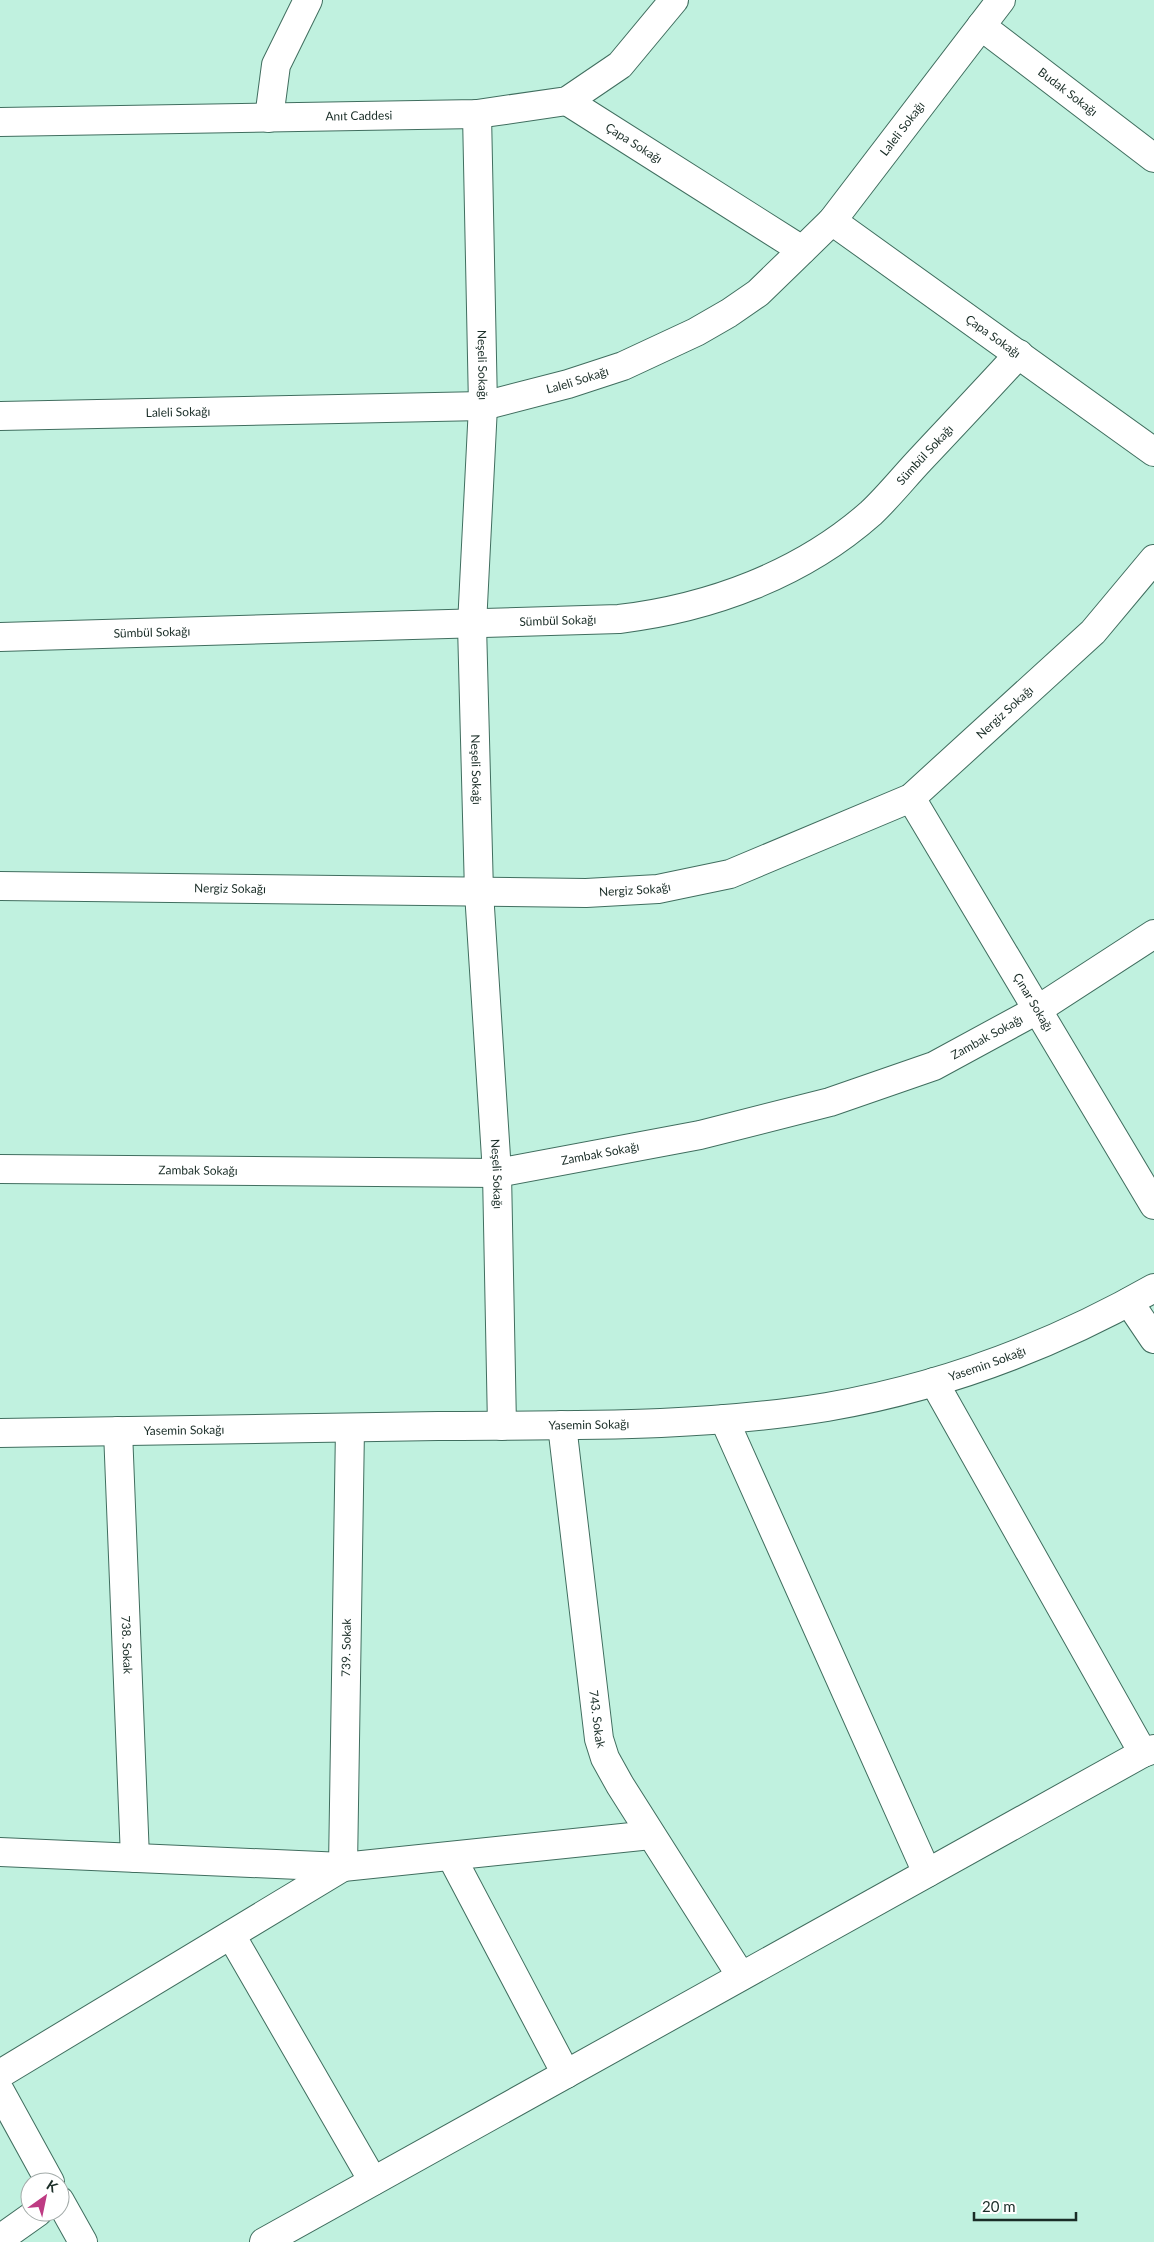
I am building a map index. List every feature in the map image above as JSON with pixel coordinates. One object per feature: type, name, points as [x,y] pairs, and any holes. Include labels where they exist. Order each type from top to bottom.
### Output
[{"type":"street","points":[[269,118],[276,65],[308,0]]},
{"type":"street","name":"Anıt Caddesi","points":[[0,122],[477,114],[567,101],[620,65],[674,0]]},
{"type":"street","name":"Laleli Sokağı","points":[[0,416],[483,406],[568,384],[623,366],[696,332],[758,293],[832,221],[1001,0]]},
{"type":"street","name":"Budak Sokağı","points":[[981,26],[1154,158]]},
{"type":"street","name":"Çapa Sokağı","points":[[567,101],[802,250]]},
{"type":"street","name":"Neşeli Sokağı","points":[[477,114],[483,406],[472,625],[479,892],[497,1173],[502,1426]]},
{"type":"street","name":"Çapa Sokağı","points":[[832,221],[1154,452]]},
{"type":"street","name":"Sümbül Sokağı","points":[[0,636],[472,625],[619,619],[682,610],[744,590],[839,538],[872,512],[1019,354]]},
{"type":"street","name":"Nergiz Sokağı","points":[[0,886],[586,893],[658,889],[730,874],[911,798],[1093,632],[1154,559]]},
{"type":"street","name":"Çınar Sokağı","points":[[911,798],[1154,1206]]},
{"type":"street","name":"Zambak Sokağı","points":[[0,1169],[497,1173],[700,1135],[830,1102],[934,1066],[1038,1010],[1154,934]]},
{"type":"street","name":"Yasemin Sokağı","points":[[0,1433],[562,1425],[724,1419],[828,1406],[934,1382],[1037,1346],[1154,1288]]},
{"type":"street","points":[[1129,1302],[1154,1340]]},
{"type":"street","points":[[264,2242],[1148,1751],[934,1382]]},
{"type":"street","points":[[724,1419],[928,1873]]},
{"type":"street","name":"743. Sokak","points":[[562,1425],[600,1739],[605,1758],[651,1835],[741,1976]]},
{"type":"street","name":"739. Sokak","points":[[343,1867],[350,1428]]},
{"type":"street","name":"738. Sokak","points":[[118,1431],[135,1858]]},
{"type":"street","points":[[0,1852],[343,1867],[651,1835]]},
{"type":"street","points":[[452,1856],[566,2074]]},
{"type":"street","points":[[0,2074],[343,1867]]},
{"type":"street","points":[[231,1935],[373,2181]]},
{"type":"street","points":[[0,2091],[45,2172]]},
{"type":"street","points":[[70,2220],[82,2242]]},
{"type":"street","points":[[0,2239],[24,2222]]}]
